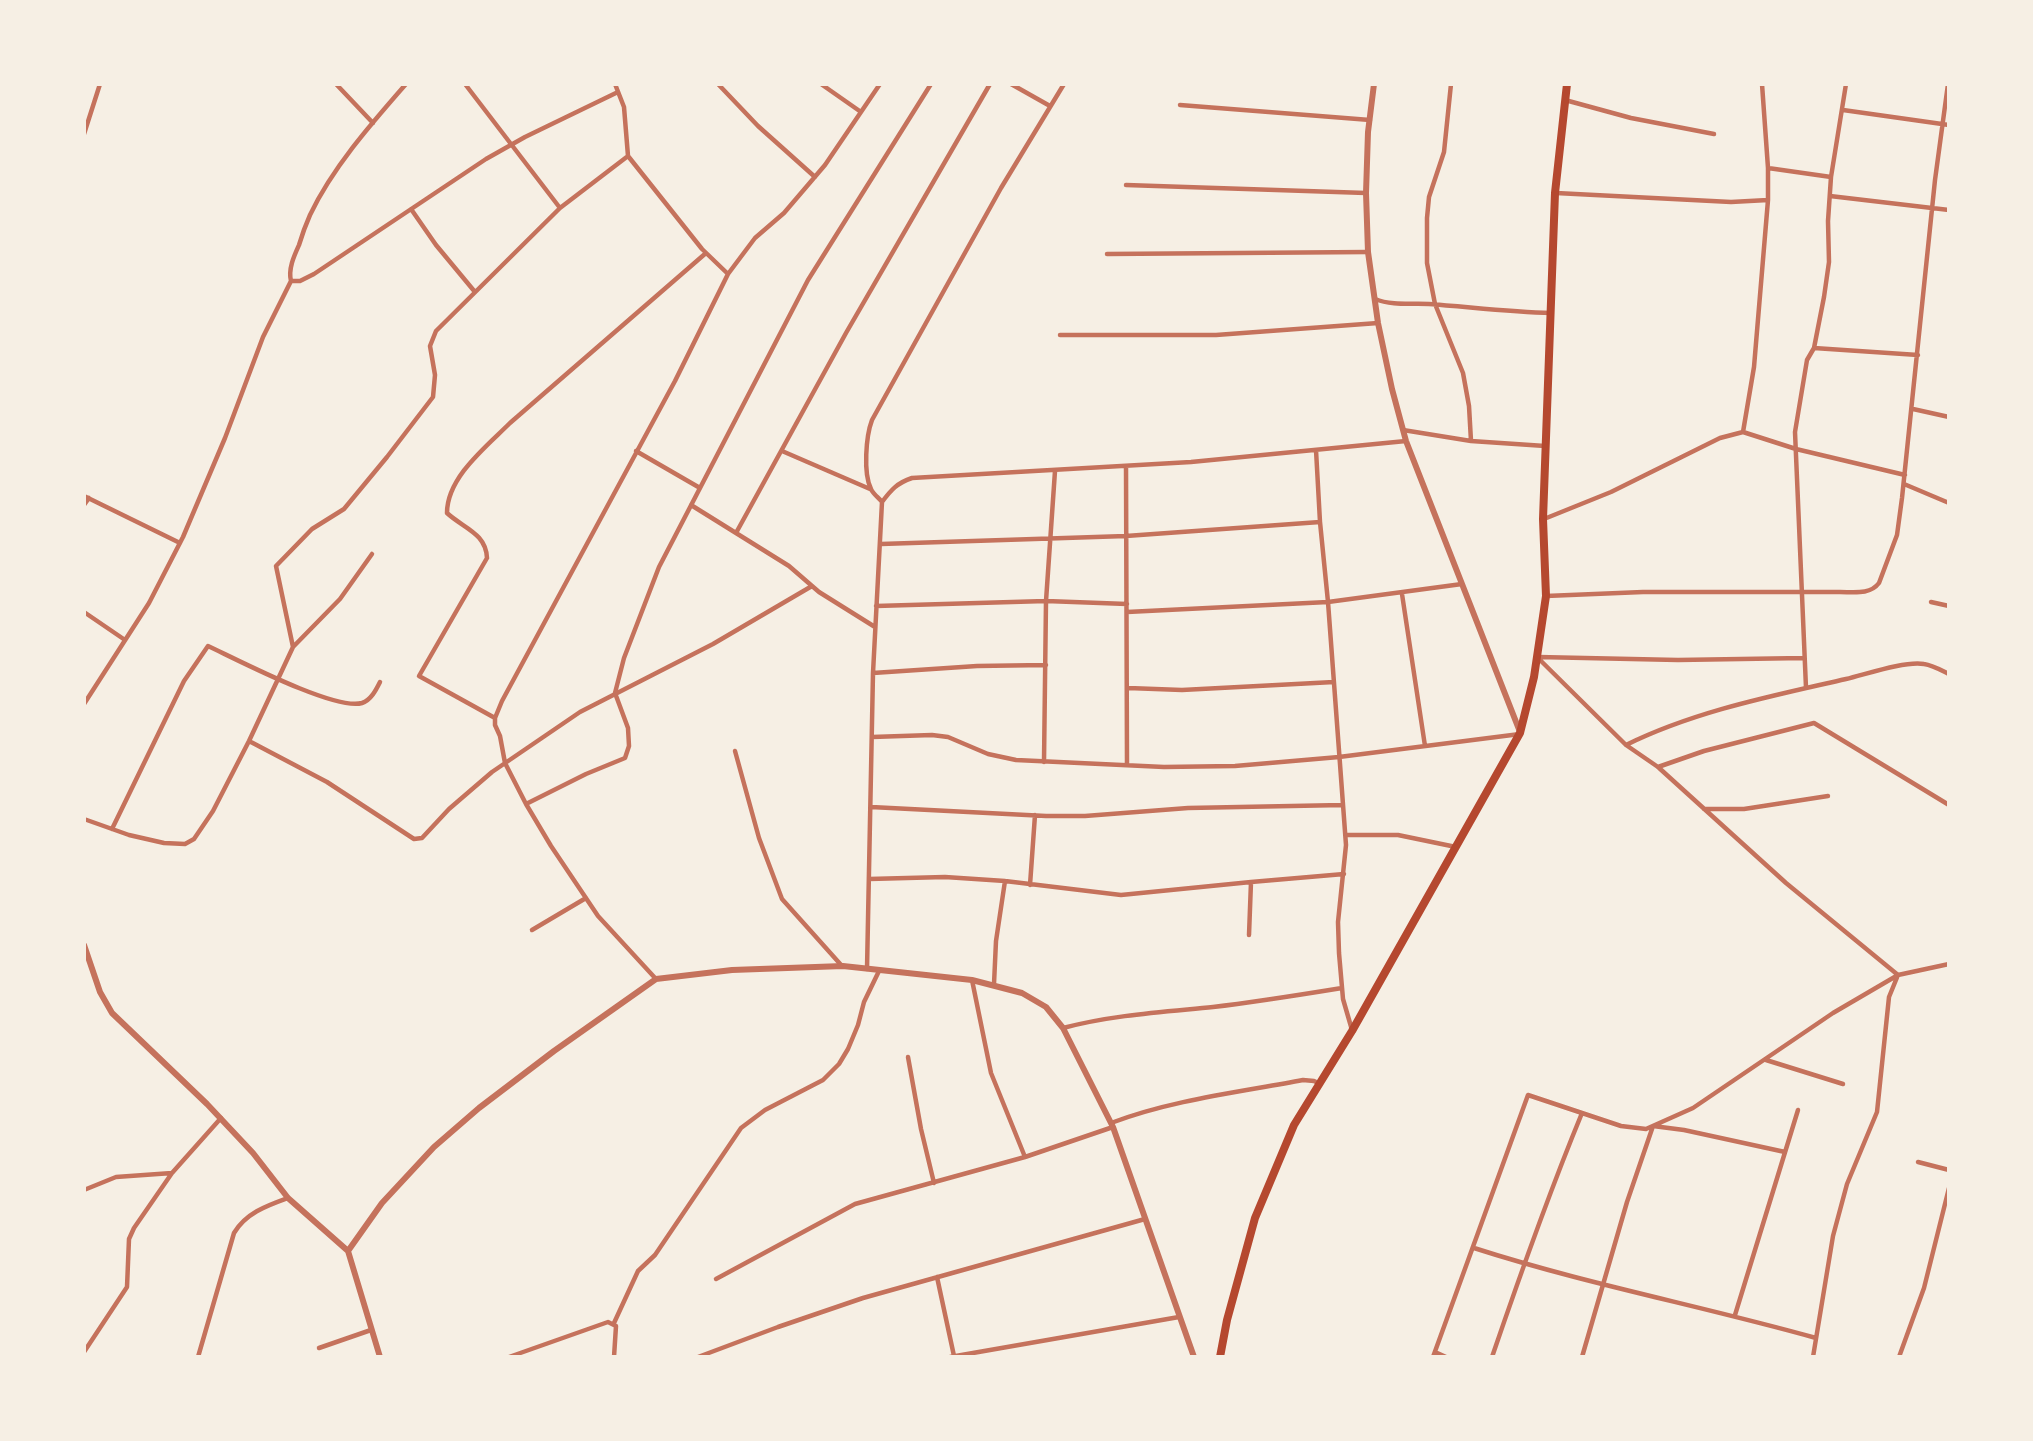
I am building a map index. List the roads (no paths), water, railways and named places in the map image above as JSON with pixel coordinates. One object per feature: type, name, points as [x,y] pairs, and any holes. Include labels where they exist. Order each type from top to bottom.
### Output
[{"type":"main road","points":[[1220,1357],[1227,1320],[1255,1218],[1294,1125],[1352,1031],[1520,733],[1537,657],[1546,596],[1543,519],[1555,193],[1567,84]]},
{"type":"street","points":[[84,134],[100,84]]},
{"type":"street","points":[[338,84],[373,123]]},
{"type":"street","points":[[84,704],[149,603],[180,543],[225,438],[263,337],[291,281],[294,258],[310,215],[331,179],[405,84]]},
{"type":"street","points":[[465,84],[560,208]]},
{"type":"street","points":[[615,84],[624,107],[628,156],[706,253],[728,274]]},
{"type":"street","points":[[718,84],[758,126],[815,177]]},
{"type":"street","points":[[821,84],[861,112]]},
{"type":"street","points":[[656,979],[598,916],[526,804],[505,763],[495,718],[508,689],[675,382],[728,274],[755,239],[815,177],[880,84]]},
{"type":"street","points":[[526,804],[625,758],[629,746],[628,728],[615,693],[624,658],[659,567],[808,280],[931,84]]},
{"type":"street","points":[[736,533],[846,333],[990,84]]},
{"type":"street","points":[[1011,84],[1050,106]]},
{"type":"street","points":[[870,489],[866,461],[867,434],[872,420],[1001,188],[1064,84]]},
{"type":"street","points":[[872,737],[940,736],[988,754],[1016,760],[1164,767],[1235,766],[1339,757],[1520,733],[1406,441],[1378,323],[1368,252],[1366,193],[1374,84]]},
{"type":"street","points":[[1451,84],[1444,152],[1429,197],[1426,218],[1427,263],[1435,304],[1463,373],[1469,406],[1471,441]]},
{"type":"street","points":[[1743,432],[1754,367],[1768,200],[1762,84]]},
{"type":"street","points":[[1806,688],[1796,432],[1807,360],[1814,348],[1829,262],[1830,196],[1846,84]]},
{"type":"street","points":[[1546,596],[1643,592],[1866,592],[1875,589],[1880,583],[1897,535],[1904,484],[1933,208],[1946,124],[1948,84]]},
{"type":"street","points":[[291,281],[300,281],[314,274],[486,159],[618,92]]},
{"type":"street","points":[[1565,100],[1631,118],[1714,134]]},
{"type":"street","points":[[1180,105],[1370,120]]},
{"type":"street","points":[[1843,110],[1946,124]]},
{"type":"street","points":[[293,647],[276,566],[312,529],[344,509],[433,397],[436,386],[430,346],[436,331],[560,208],[628,156]]},
{"type":"street","points":[[1768,168],[1832,177]]},
{"type":"street","points":[[1126,185],[1366,193]]},
{"type":"street","points":[[1555,193],[1731,202],[1768,200]]},
{"type":"street","points":[[1830,196],[1949,210]]},
{"type":"street","points":[[411,209],[436,245],[475,292]]},
{"type":"street","points":[[1107,254],[1368,252]]},
{"type":"street","points":[[495,718],[419,676],[487,558],[482,540],[447,513],[449,493],[482,450],[510,423],[706,253]]},
{"type":"street","points":[[1374,298],[1384,303],[1551,313]]},
{"type":"street","points":[[1060,335],[1216,335],[1378,323]]},
{"type":"street","points":[[1814,348],[1918,355]]},
{"type":"street","points":[[1913,409],[1949,417]]},
{"type":"street","points":[[1403,430],[1471,441],[1546,446]]},
{"type":"street","points":[[1543,519],[1611,492],[1720,438],[1743,432],[1796,449],[1905,475]]},
{"type":"street","points":[[867,970],[876,606],[882,502],[891,489],[912,478],[1126,466],[1406,441]]},
{"type":"street","points":[[1317,450],[1320,522],[1346,835],[1338,922],[1343,999],[1352,1031]]},
{"type":"street","points":[[782,451],[870,489],[882,502]]},
{"type":"street","points":[[636,452],[700,488]]},
{"type":"street","points":[[1126,466],[1127,765]]},
{"type":"street","points":[[1044,762],[1046,601],[1055,471]]},
{"type":"street","points":[[1904,484],[1949,503]]},
{"type":"street","points":[[84,505],[87,497],[180,543]]},
{"type":"street","points":[[691,505],[789,566],[812,586],[875,628]]},
{"type":"street","points":[[881,544],[1126,536],[1320,522]]},
{"type":"street","points":[[84,820],[164,843],[185,844],[194,839],[213,811],[293,647],[340,599],[372,554]]},
{"type":"street","points":[[1127,612],[1328,602],[1462,584]]},
{"type":"street","points":[[249,741],[327,782],[414,839],[422,838],[470,790],[579,712],[713,644],[812,586]]},
{"type":"street","points":[[1402,594],[1425,746]]},
{"type":"street","points":[[876,606],[1046,601],[1127,604]]},
{"type":"street","points":[[1931,602],[1949,606]]},
{"type":"street","points":[[84,612],[125,640]]},
{"type":"street","points":[[112,829],[184,681],[208,646],[277,679],[349,703],[363,703],[380,682]]},
{"type":"street","points":[[1537,657],[1678,660],[1804,658]]},
{"type":"street","points":[[1537,657],[1626,745],[1658,767],[1786,883],[1898,975]]},
{"type":"street","points":[[1626,745],[1650,733],[1746,702],[1912,664],[1926,664],[1949,674]]},
{"type":"street","points":[[873,673],[977,666],[1046,665]]},
{"type":"street","points":[[1128,688],[1182,690],[1334,682]]},
{"type":"street","points":[[1658,767],[1704,751],[1814,723],[1949,805]]},
{"type":"street","points":[[735,751],[759,838],[782,899],[843,966]]},
{"type":"street","points":[[1702,809],[1744,809],[1828,796]]},
{"type":"street","points":[[871,807],[1086,816],[1188,808],[1343,805]]},
{"type":"street","points":[[1030,886],[1035,815]]},
{"type":"street","points":[[1346,835],[1398,835],[1455,846]]},
{"type":"street","points":[[869,879],[945,877],[1005,881],[1121,895],[1344,874]]},
{"type":"street","points":[[994,984],[996,942],[1005,881]]},
{"type":"street","points":[[1249,936],[1251,882]]},
{"type":"street","points":[[532,930],[586,898]]},
{"type":"street","points":[[84,946],[100,992],[112,1013],[221,1118],[288,1198],[348,1251],[380,1357]]},
{"type":"street","points":[[1446,1357],[1434,1354],[1528,1095],[1621,1126],[1646,1129],[1693,1108],[1833,1013],[1898,975],[1949,964]]},
{"type":"street","points":[[348,1251],[382,1203],[434,1147],[554,1051],[656,979],[732,970],[843,966],[972,980],[1022,993],[1046,1007],[1063,1028],[1112,1125],[1194,1357]]},
{"type":"street","points":[[614,1323],[638,1270],[655,1255],[741,1128],[765,1110],[823,1080],[839,1064],[848,1049],[864,1002],[879,971]]},
{"type":"street","points":[[1813,1357],[1833,1236],[1847,1184],[1877,1112],[1889,997],[1898,975]]},
{"type":"street","points":[[972,980],[992,1073],[1025,1157]]},
{"type":"street","points":[[1063,1028],[1095,1020],[1230,1005],[1342,988]]},
{"type":"street","points":[[908,1057],[934,1183]]},
{"type":"street","points":[[1765,1060],[1843,1084]]},
{"type":"street","points":[[716,1279],[855,1204],[1025,1157],[1112,1125],[1133,1114],[1303,1080],[1320,1084]]},
{"type":"street","points":[[1735,1315],[1798,1110]]},
{"type":"street","points":[[1492,1357],[1539,1220],[1582,1113]]},
{"type":"street","points":[[84,1352],[127,1287],[129,1239],[172,1173],[221,1118]]},
{"type":"street","points":[[1653,1126],[1785,1152]]},
{"type":"street","points":[[1582,1357],[1653,1126]]},
{"type":"street","points":[[1918,1162],[1949,1170]]},
{"type":"street","points":[[84,1190],[116,1177],[172,1173]]},
{"type":"street","points":[[1899,1357],[1924,1288],[1949,1188]]},
{"type":"street","points":[[198,1357],[234,1233],[242,1221],[260,1209],[288,1198]]},
{"type":"street","points":[[698,1357],[863,1298],[1145,1219]]},
{"type":"street","points":[[1474,1248],[1816,1338]]},
{"type":"street","points":[[937,1277],[953,1357],[1178,1317]]},
{"type":"street","points":[[509,1357],[608,1322],[617,1326],[614,1357]]},
{"type":"street","points":[[319,1348],[372,1330]]}]
